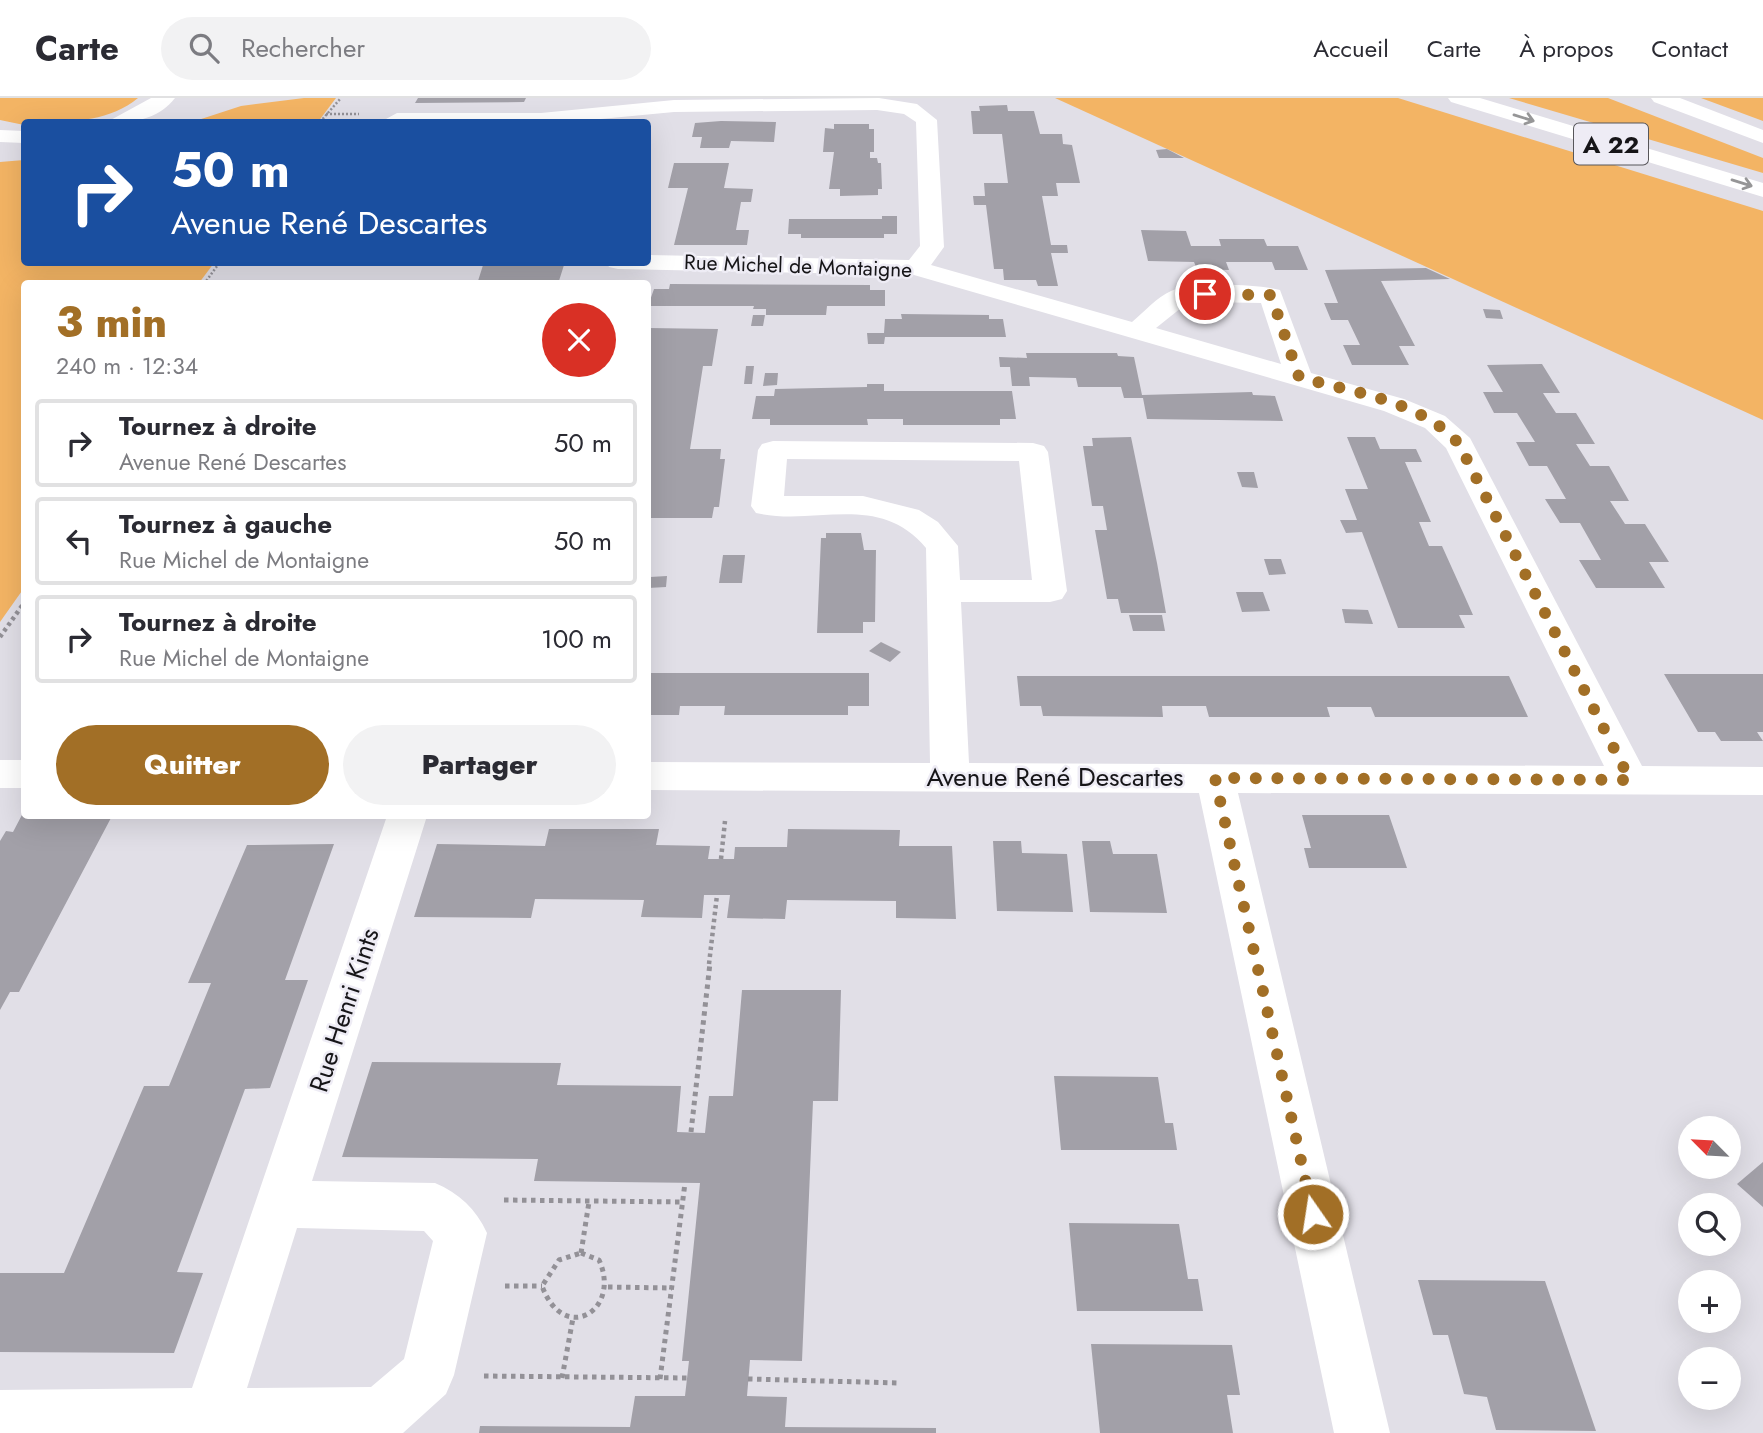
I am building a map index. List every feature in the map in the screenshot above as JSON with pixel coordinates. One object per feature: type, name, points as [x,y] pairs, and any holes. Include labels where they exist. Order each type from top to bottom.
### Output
[{"type":"main road","points":[[144,112],[165,98]]},
{"type":"main road","points":[[126,119],[180,98]]},
{"type":"main road","name":"A 22","points":[[1458,98],[1763,190]]},
{"type":"main road","points":[[1661,98],[1763,137]]},
{"type":"main road","points":[[574,119],[877,104],[918,111],[926,120],[932,247],[916,268]]},
{"type":"main road","points":[[397,118],[445,119]]},
{"type":"main road","points":[[0,136],[21,137]]},
{"type":"main road","name":"Rue Michel de Montaigne","points":[[651,262],[888,265],[916,268],[1299,377],[1415,412],[1435,422],[1459,444],[1630,780]]},
{"type":"main road","points":[[1137,331],[1179,297],[1271,295],[1299,377]]},
{"type":"main road","points":[[945,591],[1050,591],[1034,452],[773,450],[767,506],[873,507],[908,516],[933,532],[942,546],[950,776]]},
{"type":"main road","points":[[0,774],[21,774]]},
{"type":"main road","name":"Avenue René Descartes","points":[[651,776],[1763,781]]},
{"type":"main road","points":[[1215,778],[1362,1433]]},
{"type":"main road","name":"Rue Henri Kints","points":[[211,1414],[406,819]]},
{"type":"main road","points":[[0,1418],[211,1414],[381,1415],[428,1376],[461,1233],[435,1207],[281,1204]]},
{"type":"path","points":[[323,119],[341,98]]},
{"type":"path","points":[[0,637],[21,607]]},
{"type":"path","points":[[691,1132],[717,895]]},
{"type":"path","points":[[660,1379],[685,1183]]},
{"type":"path","points":[[447,1219],[471,1200],[682,1202]]},
{"type":"path","points":[[581,1253],[589,1202]]},
{"type":"path","points":[[581,1253],[599,1260],[608,1277],[608,1287],[597,1306],[588,1314],[573,1318],[558,1315],[549,1309],[542,1286],[559,1260],[581,1253]]},
{"type":"path","points":[[608,1287],[672,1288]]},
{"type":"path","points":[[562,1378],[573,1318]]},
{"type":"path","points":[[428,1376],[687,1378]]},
{"type":"path","points":[[748,1379],[899,1383]]},
{"type":"shaded area","points":[[0,98],[138,98],[113,113],[89,119],[21,119],[21,124],[0,120]]},
{"type":"shaded area","points":[[304,98],[336,98],[320,119],[201,119],[241,106]]},
{"type":"shaded area","points":[[1055,98],[1398,98],[1763,211],[1763,420]]},
{"type":"shaded area","points":[[1509,98],[1608,98],[1763,158],[1763,173]]},
{"type":"shaded area","points":[[1701,98],[1763,98],[1763,121]]},
{"type":"shaded area","points":[[21,160],[21,266],[212,266],[201,280],[21,280],[21,592],[0,622],[0,162]]},
{"type":"building","points":[[418,98],[526,98],[524,102],[415,103]]},
{"type":"building","points":[[1007,105],[1008,111],[1034,111],[1040,134],[1062,134],[1063,144],[1072,145],[1080,183],[1056,183],[1058,196],[1042,196],[1051,245],[1067,245],[1068,253],[1051,253],[1058,286],[1038,286],[1036,280],[1004,280],[1003,269],[994,269],[986,205],[974,205],[973,196],[985,196],[984,183],[1008,183],[1002,134],[973,134],[971,111],[980,111],[979,106]]},
{"type":"building","points":[[776,122],[774,142],[731,141],[729,148],[700,148],[702,137],[692,137],[695,123]]},
{"type":"building","points":[[834,124],[869,124],[869,129],[874,129],[874,152],[870,152],[870,158],[877,158],[878,163],[881,163],[882,189],[878,189],[878,195],[840,196],[840,189],[829,189],[834,152],[823,152],[825,128],[834,129]]},
{"type":"building","points":[[1167,149],[1184,158],[1159,158],[1156,150]]},
{"type":"building","points":[[674,163],[729,163],[724,188],[753,189],[751,202],[741,202],[736,230],[749,230],[747,245],[674,245],[688,188],[668,188]]},
{"type":"building","points":[[882,216],[897,216],[897,234],[884,234],[884,238],[801,238],[801,234],[788,234],[789,219],[882,219]]},
{"type":"building","points":[[1141,230],[1186,231],[1191,246],[1221,246],[1219,239],[1264,239],[1267,246],[1298,246],[1308,270],[1275,270],[1272,262],[1226,262],[1229,270],[1197,269],[1194,262],[1148,261]]},
{"type":"building","points":[[483,266],[564,266],[559,280],[478,280]]},
{"type":"building","points":[[1426,268],[1450,279],[1381,281],[1415,346],[1399,346],[1409,365],[1352,365],[1343,345],[1360,345],[1348,320],[1331,320],[1324,303],[1338,303],[1325,270]]},
{"type":"building","points":[[670,284],[870,285],[870,290],[885,290],[885,306],[827,306],[826,315],[766,315],[766,309],[753,309],[754,306],[651,306],[654,289],[669,289]]},
{"type":"building","points":[[1483,309],[1500,310],[1503,319],[1486,318]]},
{"type":"building","points":[[901,314],[989,315],[989,319],[1003,319],[1006,337],[885,337],[884,344],[868,344],[867,333],[884,333],[885,319],[902,319]]},
{"type":"building","points":[[753,315],[765,315],[763,326],[751,326]]},
{"type":"building","points":[[651,328],[718,329],[712,366],[703,366],[690,449],[721,449],[720,459],[725,459],[719,507],[714,507],[712,518],[651,518]]},
{"type":"building","points":[[1026,353],[1117,353],[1118,356],[1134,357],[1142,395],[1252,392],[1253,395],[1275,396],[1283,421],[1147,419],[1143,398],[1124,398],[1121,387],[1078,387],[1076,378],[1029,377],[1030,386],[1012,386],[1010,367],[1000,367],[999,357],[1027,358]]},
{"type":"building","points":[[1542,364],[1560,393],[1543,393],[1556,413],[1576,413],[1595,444],[1576,444],[1590,466],[1609,466],[1629,501],[1610,501],[1625,524],[1645,524],[1669,562],[1649,562],[1665,588],[1596,588],[1579,560],[1601,560],[1580,523],[1560,523],[1545,499],[1566,499],[1547,466],[1529,466],[1516,442],[1535,442],[1517,413],[1494,413],[1483,392],[1503,392],[1487,365]]},
{"type":"building","points":[[746,366],[754,366],[752,384],[744,384]]},
{"type":"building","points":[[765,373],[778,373],[777,385],[763,386]]},
{"type":"building","points":[[867,384],[884,384],[884,391],[1012,391],[1016,419],[1000,419],[1000,425],[903,425],[903,419],[867,419],[868,425],[770,425],[770,419],[752,419],[756,396],[774,396],[775,389],[867,387]]},
{"type":"building","points":[[1131,437],[1166,613],[1121,613],[1118,599],[1107,599],[1095,530],[1107,530],[1103,506],[1092,506],[1083,446],[1093,446],[1092,438]]},
{"type":"building","points":[[1347,437],[1375,437],[1380,449],[1416,449],[1422,462],[1405,462],[1431,522],[1419,522],[1429,546],[1442,546],[1473,615],[1459,615],[1465,628],[1398,628],[1362,532],[1346,533],[1340,520],[1357,520],[1345,489],[1368,489]]},
{"type":"building","points":[[1237,472],[1254,472],[1258,488],[1242,487]]},
{"type":"building","points":[[826,533],[861,533],[864,550],[876,550],[875,622],[863,622],[863,633],[817,633],[821,538],[826,538]]},
{"type":"building","points":[[723,555],[745,555],[742,583],[719,583]]},
{"type":"building","points":[[1264,559],[1281,559],[1286,574],[1269,575]]},
{"type":"building","points":[[667,576],[666,587],[651,588],[651,577]]},
{"type":"building","points":[[1236,592],[1263,592],[1270,611],[1242,612]]},
{"type":"building","points":[[1342,609],[1368,610],[1373,624],[1345,623]]},
{"type":"building","points":[[1129,615],[1162,615],[1165,631],[1133,631]]},
{"type":"building","points":[[881,642],[901,652],[890,662],[869,651]]},
{"type":"building","points":[[651,673],[869,673],[869,706],[848,706],[848,715],[724,715],[725,706],[680,706],[679,715],[651,715]]},
{"type":"building","points":[[1664,674],[1763,674],[1763,732],[1757,732],[1763,741],[1721,741],[1715,732],[1698,732]]},
{"type":"building","points":[[1017,676],[1509,676],[1528,717],[1375,717],[1371,707],[1327,707],[1330,717],[1209,717],[1206,706],[1162,706],[1163,717],[1043,716],[1041,706],[1020,706]]},
{"type":"building","points":[[1302,815],[1389,815],[1407,868],[1309,868],[1304,848],[1311,848]]},
{"type":"building","points":[[21,817],[21,819],[110,819],[19,992],[10,992],[0,1010],[0,841],[6,831],[13,832]]},
{"type":"building","points":[[549,829],[659,829],[656,845],[710,846],[708,859],[734,859],[735,847],[787,847],[788,829],[900,830],[899,846],[952,846],[956,919],[896,918],[896,901],[787,900],[785,919],[727,918],[730,895],[704,895],[702,918],[641,917],[644,900],[535,899],[531,918],[414,917],[437,844],[545,846]]},
{"type":"building","points":[[993,841],[1021,841],[1022,853],[1067,854],[1073,912],[997,911]]},
{"type":"building","points":[[1082,841],[1110,841],[1113,854],[1157,854],[1167,913],[1090,912]]},
{"type":"building","points":[[334,844],[285,980],[308,980],[270,1088],[245,1089],[177,1272],[203,1273],[174,1353],[0,1352],[0,1273],[64,1273],[144,1086],[169,1086],[211,983],[188,983],[247,845]]},
{"type":"building","points":[[742,990],[841,990],[838,1101],[813,1101],[802,1361],[750,1360],[747,1396],[787,1397],[785,1427],[936,1428],[936,1433],[479,1433],[480,1426],[630,1427],[635,1396],[685,1396],[689,1361],[682,1361],[700,1183],[534,1181],[538,1159],[342,1157],[372,1062],[561,1063],[557,1085],[681,1086],[677,1132],[705,1133],[709,1096],[733,1096]]},
{"type":"building","points":[[1054,1076],[1158,1077],[1165,1123],[1173,1123],[1177,1150],[1061,1150]]},
{"type":"building","points":[[1763,1162],[1763,1207],[1737,1184]]},
{"type":"building","points":[[1069,1223],[1179,1224],[1188,1279],[1198,1279],[1203,1311],[1077,1311]]},
{"type":"building","points":[[1418,1280],[1545,1281],[1596,1431],[1496,1430],[1487,1397],[1464,1394],[1448,1335],[1433,1335]]},
{"type":"building","points":[[1091,1344],[1232,1345],[1240,1395],[1227,1395],[1233,1433],[1100,1433]]},
{"type":"route","points":[[1205,294],[1271,295],[1299,377],[1415,412],[1449,432],[1459,444],[1630,780],[1215,778],[1313,1214]]}]
